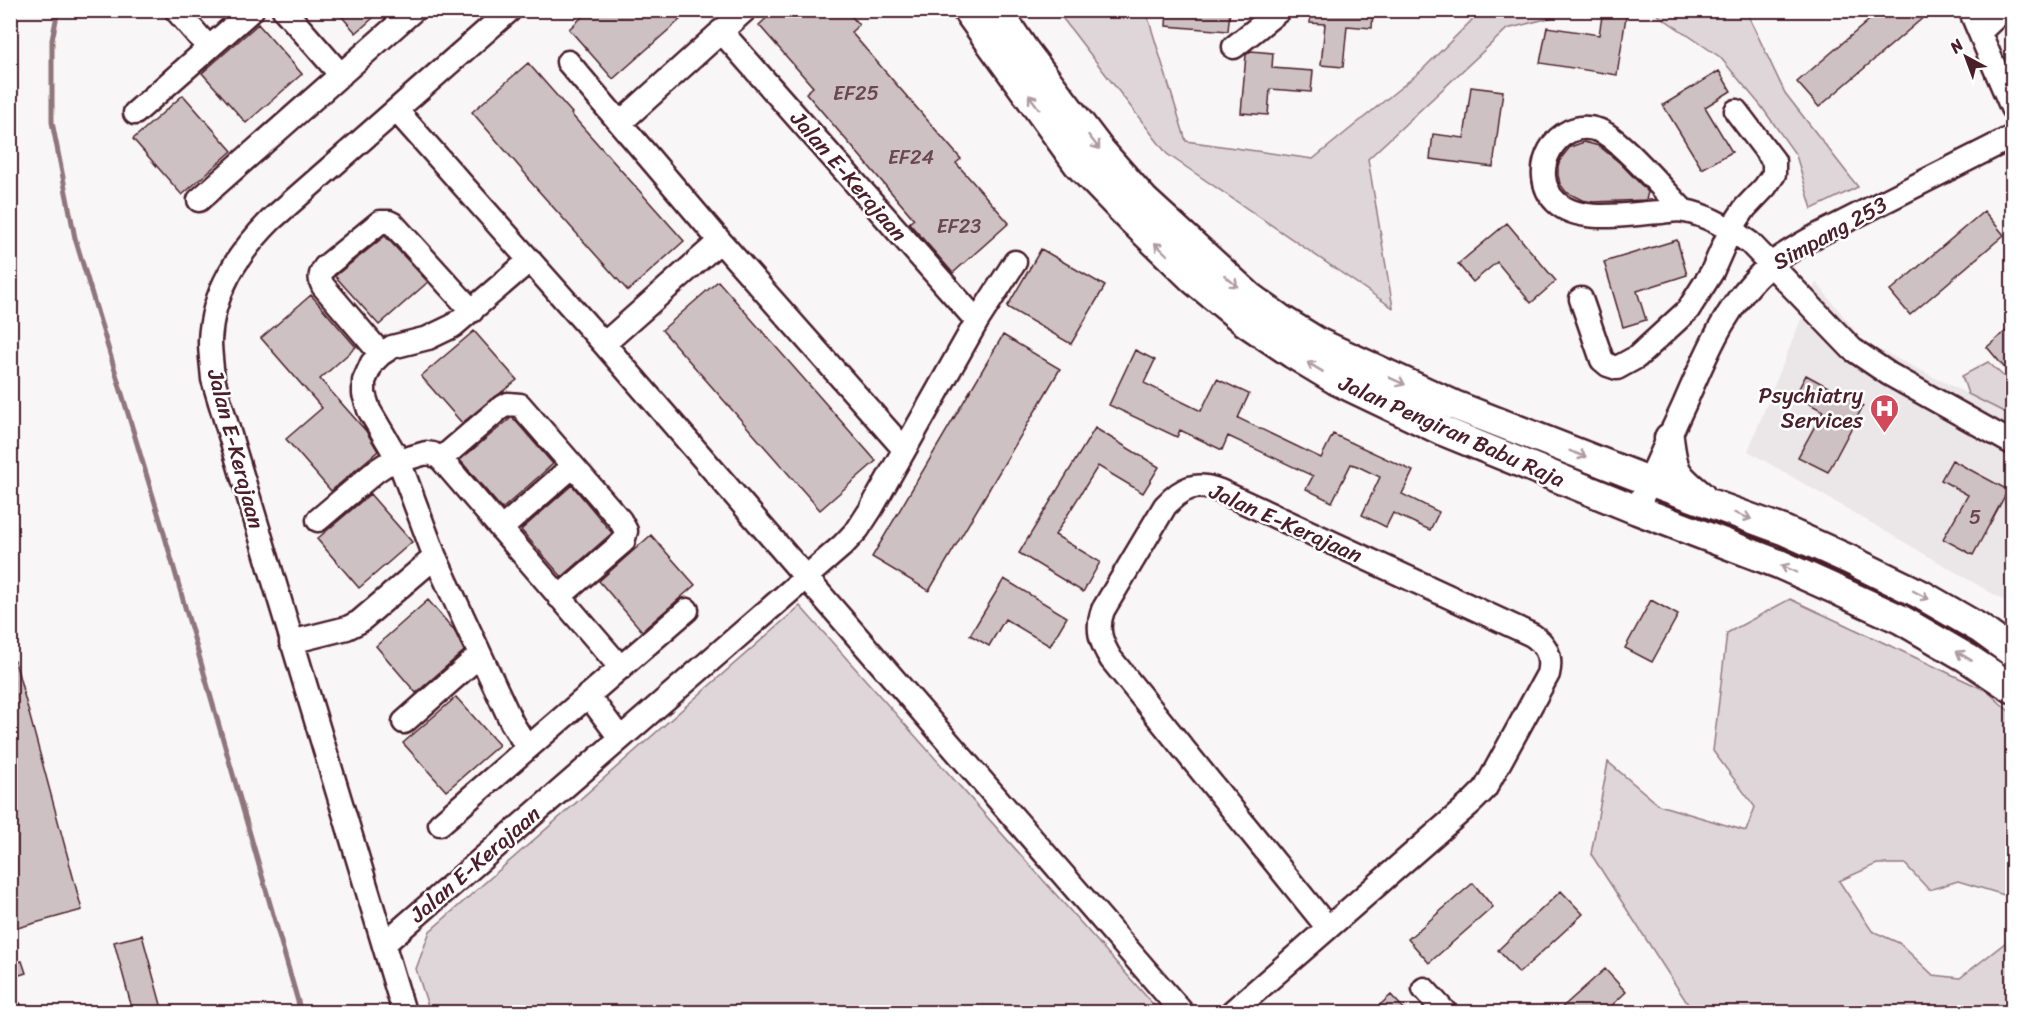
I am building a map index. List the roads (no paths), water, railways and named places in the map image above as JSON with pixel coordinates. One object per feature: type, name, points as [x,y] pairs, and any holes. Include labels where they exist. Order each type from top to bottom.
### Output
[{"type":"main road","name":"Jalan Pengiran Babu Raja","points":[[967,10],[1078,164],[1194,280],[1244,321],[1293,354],[1372,398],[1443,431],[1637,510],[1779,564],[1890,615],[1967,658],[2013,688]]},
{"type":"main road","name":"Jalan Pengiran Babu Raja","points":[[997,10],[1024,50],[1100,150],[1144,200],[1260,305],[1318,343],[1386,376],[1454,405],[1714,506],[1783,530],[1920,594],[1979,628],[2013,652]]},
{"type":"main road","points":[[1669,438],[1674,470],[1687,485],[1714,506]]},
{"type":"street","points":[[176,10],[209,48]]},
{"type":"street","points":[[135,113],[252,10]]},
{"type":"street","points":[[284,10],[341,75]]},
{"type":"street","points":[[199,200],[414,10]]},
{"type":"street","name":"Jalan E-Kerajaan","points":[[404,1012],[213,379],[210,341],[215,308],[234,263],[250,240],[510,10]]},
{"type":"street","points":[[620,123],[745,10]]},
{"type":"street","points":[[1233,47],[1280,10]]},
{"type":"street","points":[[1970,10],[2013,108]]},
{"type":"street","points":[[1980,32],[2003,10]]},
{"type":"street","name":"Jalan E-Kerajaan","points":[[722,31],[977,321]]},
{"type":"street","points":[[568,62],[720,241],[904,449]]},
{"type":"street","points":[[397,111],[604,344],[1182,1012]]},
{"type":"street","points":[[1581,299],[1602,360],[1617,368],[1637,357],[1688,310],[1712,272],[1731,229],[1745,208],[1774,174],[1774,161],[1736,111]]},
{"type":"street","points":[[1684,211],[1624,149],[1600,130],[1589,128],[1569,131],[1549,150],[1544,164],[1548,193],[1568,211],[1592,216],[1684,211],[1731,229],[1750,243],[1852,349],[1889,374],[2013,443]]},
{"type":"street","name":"Simpang 253","points":[[1637,510],[1717,331],[1736,300],[1770,265],[1816,236],[2013,137]]},
{"type":"street","points":[[381,354],[320,280],[325,267],[380,222],[389,222],[398,229],[471,311]]},
{"type":"street","points":[[604,344],[720,241]]},
{"type":"street","points":[[527,747],[512,723],[435,557],[399,461],[369,410],[364,394],[364,381],[367,371],[381,354],[398,344],[440,334],[453,326],[530,260]]},
{"type":"street","name":"Jalan E-Kerajaan","points":[[384,944],[843,545],[858,529],[977,321],[1015,262]]},
{"type":"street","points":[[441,459],[499,409],[515,404],[527,411],[620,520],[626,531],[623,542],[559,597]]},
{"type":"street","points":[[318,520],[385,465],[426,453],[434,454],[441,459],[621,668]]},
{"type":"street","points":[[501,529],[573,466]]},
{"type":"street","name":"Jalan E-Kerajaan","points":[[1200,485],[1209,486],[1532,635],[1543,645],[1551,662],[1548,674],[1485,789],[1328,928],[1119,669],[1105,648],[1099,628],[1103,610],[1165,506],[1185,489],[1200,485]]},
{"type":"street","points":[[291,642],[347,628],[359,622],[435,557]]},
{"type":"street","points":[[440,824],[687,610]]},
{"type":"street","points":[[404,722],[480,655]]},
{"type":"street","points":[[588,695],[620,738]]},
{"type":"street","points":[[1232,1012],[1328,928]]},
{"type":"street","points":[[1424,988],[1445,1012]]},
{"type":"waterway","points":[[58,10],[52,40],[52,122],[75,238],[161,523],[301,1012]]},
{"type":"place","name":"Psychiatry Services","points":[[1884,434]]}]
